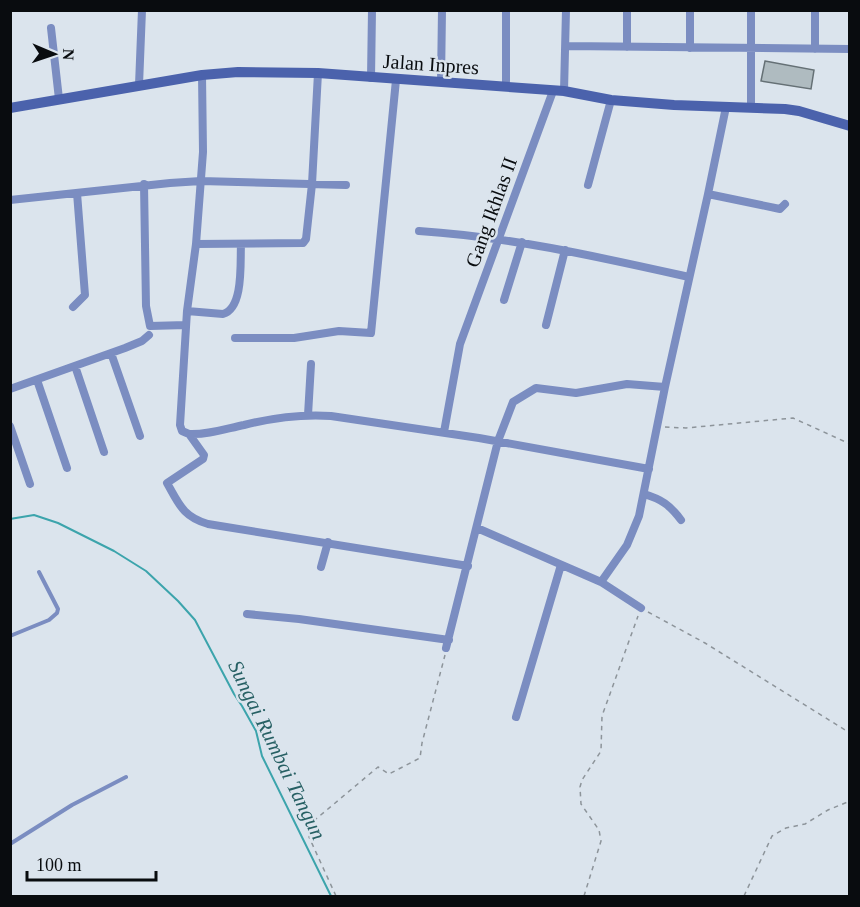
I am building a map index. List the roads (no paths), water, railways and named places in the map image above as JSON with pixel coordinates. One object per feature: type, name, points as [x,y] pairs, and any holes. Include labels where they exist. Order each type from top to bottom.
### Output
[{"type":"main road","name":"Jalan Inpres","points":[[10,108],[202,75],[238,72],[318,73],[559,91],[611,100],[674,105],[799,111],[849,126]]},
{"type":"street","points":[[140,86],[142,10]]},
{"type":"street","points":[[371,78],[372,10]]},
{"type":"street","points":[[441,82],[442,10]]},
{"type":"street","points":[[506,10],[506,87]]},
{"type":"street","name":"Gang Ikhlas II","points":[[444,432],[460,348],[498,239],[559,91],[566,46],[566,10]]},
{"type":"street","points":[[627,10],[627,47]]},
{"type":"street","points":[[690,10],[690,48]]},
{"type":"street","points":[[751,10],[752,107]]},
{"type":"street","points":[[815,10],[815,49]]},
{"type":"street","points":[[51,28],[59,99]]},
{"type":"street","points":[[566,46],[849,49]]},
{"type":"street","points":[[196,244],[303,243],[307,232],[312,184],[318,73]]},
{"type":"street","points":[[202,75],[203,152],[196,244],[186,324],[180,425],[182,431],[189,434],[216,432],[245,424],[308,415],[331,416],[444,432],[649,469]]},
{"type":"street","points":[[235,338],[294,338],[339,331],[371,333],[396,80]]},
{"type":"street","points":[[588,185],[611,100]]},
{"type":"street","points":[[601,582],[634,531],[644,494],[664,387],[726,106]]},
{"type":"street","points":[[10,200],[144,184],[201,181],[346,185]]},
{"type":"street","points":[[144,184],[146,306],[150,326],[186,324]]},
{"type":"street","points":[[73,307],[85,295],[77,193]]},
{"type":"street","points":[[708,194],[780,208],[785,204]]},
{"type":"street","points":[[419,231],[522,242],[689,277]]},
{"type":"street","points":[[504,300],[522,242]]},
{"type":"street","points":[[187,311],[223,314],[234,307],[238,292],[241,243]]},
{"type":"street","points":[[546,325],[565,250]]},
{"type":"street","points":[[10,389],[142,341],[149,334]]},
{"type":"street","points":[[111,353],[140,436]]},
{"type":"street","points":[[308,415],[311,364]]},
{"type":"street","points":[[75,366],[104,452]]},
{"type":"street","points":[[37,380],[67,468]]},
{"type":"street","points":[[247,614],[299,619],[448,644],[498,441],[510,405],[536,388],[576,393],[627,384],[664,387]]},
{"type":"street","points":[[10,426],[30,484]]},
{"type":"street","points":[[189,434],[203,452],[203,459],[167,483],[183,510],[191,518],[208,524],[269,536],[328,542],[468,566]]},
{"type":"street","points":[[644,494],[658,498],[670,506],[681,520]]},
{"type":"street","points":[[477,528],[601,582],[641,608]]},
{"type":"street","points":[[321,567],[328,542]]},
{"type":"street","points":[[516,717],[561,565]]},
{"type":"lane","points":[[10,636],[49,620],[57,613],[58,609],[39,572]]},
{"type":"lane","points":[[10,844],[72,805],[126,777]]},
{"type":"waterway","name":"Sungai Rumbai Tangun","points":[[10,519],[34,515],[58,523],[114,551],[146,571],[195,620],[256,731],[262,756],[331,896]]}]
